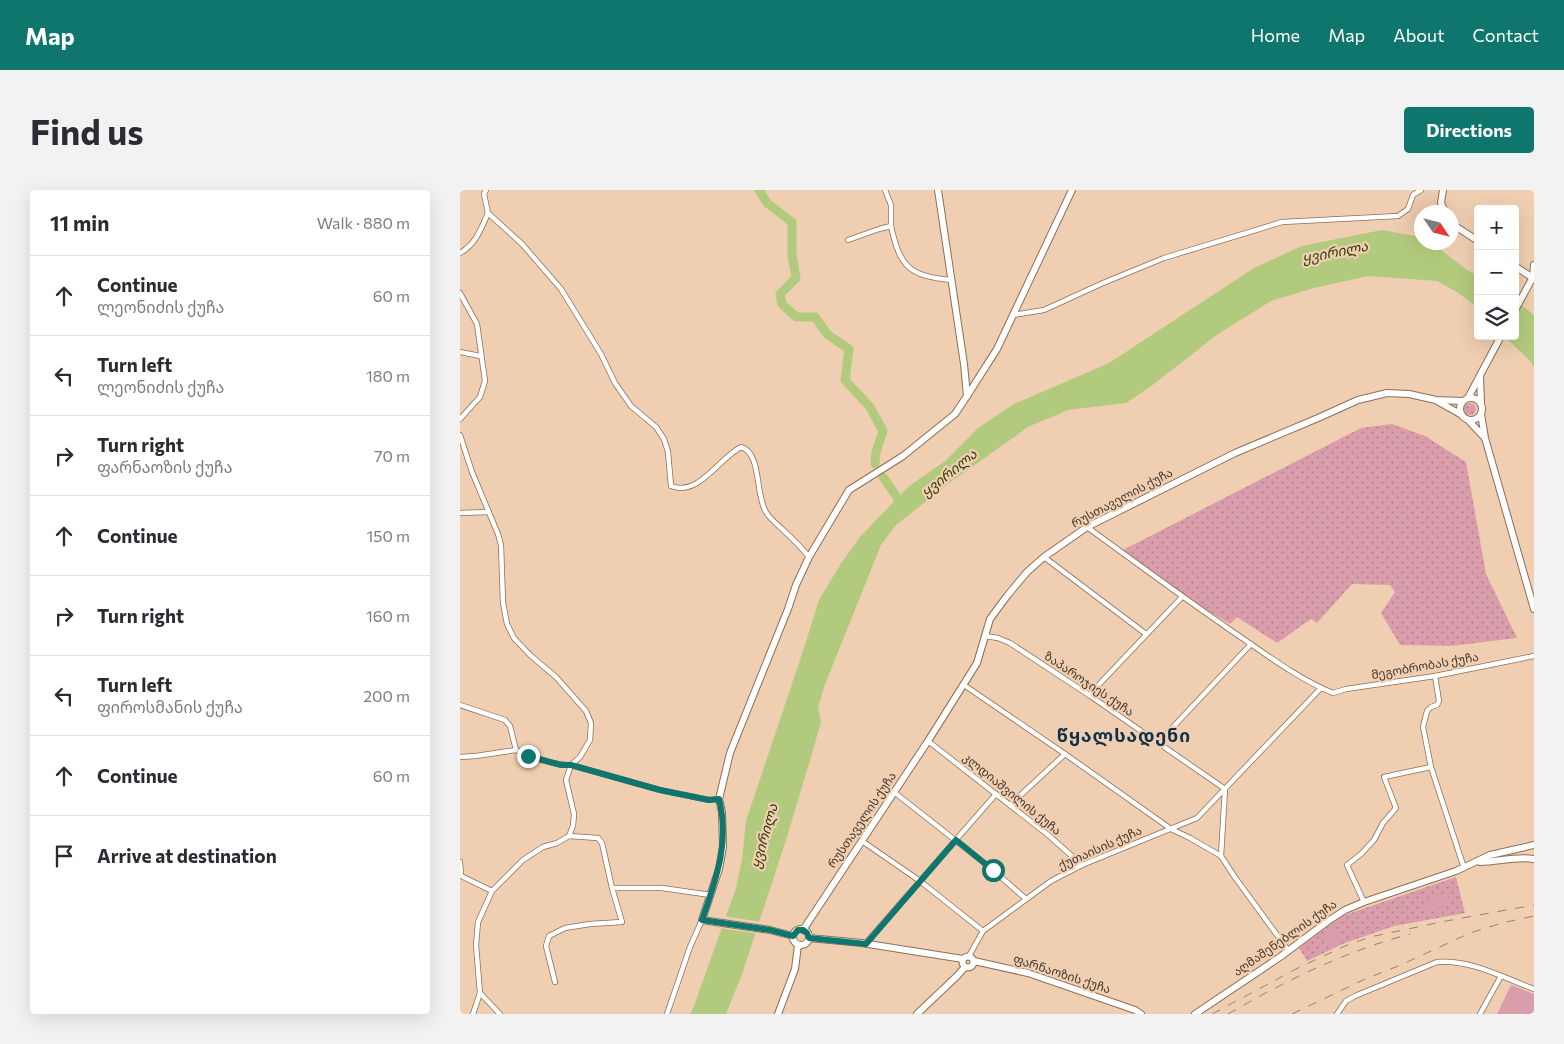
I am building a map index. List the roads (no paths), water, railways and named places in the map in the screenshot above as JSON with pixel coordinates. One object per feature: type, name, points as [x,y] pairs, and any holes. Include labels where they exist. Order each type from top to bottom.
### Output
[{"type":"street","points":[[460,253],[468,248],[477,238],[488,213],[484,194],[486,190]]},
{"type":"street","points":[[885,190],[891,205],[891,226],[901,258],[911,270],[934,278],[951,280]]},
{"type":"street","points":[[938,190],[968,396]]},
{"type":"street","points":[[667,1014],[719,869],[723,847],[722,812],[719,799],[730,753],[809,556],[849,490],[903,456],[955,414],[968,396],[997,349],[1072,190]]},
{"type":"street","points":[[1013,315],[1044,310],[1164,258],[1282,222],[1398,216],[1408,209],[1413,195],[1421,190]]},
{"type":"street","points":[[1442,205],[1444,190]]},
{"type":"street","points":[[488,213],[522,244],[561,289],[601,354],[615,384],[631,406],[656,427],[664,439],[668,452],[671,486],[687,488],[712,472],[734,451],[740,447],[745,449],[750,452],[754,459],[761,504],[767,514],[809,556]]},
{"type":"street","points":[[848,240],[891,226]]},
{"type":"street","points":[[1459,229],[1474,238]]},
{"type":"street","points":[[1519,303],[1534,278],[1534,265]]},
{"type":"street","points":[[1519,269],[1534,278]]},
{"type":"street","points":[[460,294],[477,324],[485,381],[480,397],[460,419]]},
{"type":"street","points":[[1485,438],[1462,415],[1460,407],[1499,340]]},
{"type":"street","points":[[460,352],[480,356]]},
{"type":"street","points":[[1480,375],[1480,403],[1485,438],[1534,609]]},
{"type":"street","name":"რუსთაველის ქუჩა","points":[[803,930],[964,685],[977,663],[990,619],[1006,596],[1027,572],[1044,557],[1087,526],[1235,453],[1358,400],[1387,393],[1409,394],[1436,400],[1465,400]]},
{"type":"street","points":[[1465,400],[1477,399],[1480,403]]},
{"type":"street","name":"რუსთაველის ქუჩა","points":[[1436,400],[1462,415]]},
{"type":"street","points":[[1468,420],[1474,420],[1481,414]]},
{"type":"street","points":[[460,436],[501,545],[503,602],[507,624],[514,638],[530,655],[556,677],[586,711],[591,723],[590,740],[580,758],[571,765],[566,780],[574,814],[573,826],[569,836],[558,843],[543,847],[523,860],[492,890],[478,922],[476,945],[480,993],[474,1014]]},
{"type":"street","points":[[460,513],[489,512]]},
{"type":"street","points":[[1087,526],[1182,597],[1251,644],[1321,688]]},
{"type":"street","points":[[1044,557],[1146,634]]},
{"type":"street","points":[[1089,695],[1182,597]]},
{"type":"street","name":"ზაპაროჯიეს ქუჩა","points":[[985,636],[998,638],[1010,643],[1159,742],[1225,789]]},
{"type":"street","points":[[1159,742],[1251,644]]},
{"type":"street","name":"მეგობრობას ქუჩა","points":[[1321,688],[1333,693],[1346,689],[1435,676],[1534,656]]},
{"type":"street","points":[[1435,676],[1439,701],[1438,705],[1431,707],[1427,711],[1423,728],[1431,767],[1464,868]]},
{"type":"street","points":[[964,685],[1171,829],[1221,856],[1238,883],[1288,950]]},
{"type":"street","name":"ქუთაისის ქუჩა","points":[[968,959],[982,931],[1051,881],[1082,865],[1197,818],[1321,688]]},
{"type":"street","points":[[460,705],[505,720],[510,726],[516,750]]},
{"type":"street","name":"კლდიაშვილის ქუჩა","points":[[928,741],[1047,834],[1082,865]]},
{"type":"street","points":[[460,757],[516,750],[528,756],[561,765],[571,765],[660,790],[709,800],[719,799]]},
{"type":"street","points":[[1010,805],[1065,754]]},
{"type":"street","points":[[1364,902],[1347,865],[1374,840],[1383,823],[1396,808],[1384,777],[1431,767]]},
{"type":"street","points":[[1221,856],[1225,789]]},
{"type":"street","points":[[894,792],[956,840],[1026,899]]},
{"type":"street","points":[[866,944],[996,794]]},
{"type":"street","points":[[555,982],[546,946],[549,936],[565,928],[622,922],[602,844],[598,838],[569,836]]},
{"type":"street","points":[[862,841],[920,882],[982,931]]},
{"type":"street","name":"აღმაშენებლის ქუჩა","points":[[1195,1014],[1280,957],[1339,914],[1364,902],[1464,868],[1490,855],[1534,845]]},
{"type":"street","name":"აღმაშენებლის ქუჩა","points":[[1479,862],[1533,858]]},
{"type":"street","points":[[460,862],[461,876],[492,890]]},
{"type":"street","points":[[612,888],[662,888],[711,895]]},
{"type":"street","points":[[702,920],[770,930],[793,936]]},
{"type":"street","points":[[798,930],[803,930],[809,938],[804,945],[798,945],[794,941],[793,936],[798,930]]},
{"type":"street","name":"ფარნაოზის ქუჩა","points":[[809,938],[866,944],[968,959],[1028,973],[1135,1010],[1141,1014]]},
{"type":"street","points":[[778,1014],[795,969],[798,945]]},
{"type":"street","points":[[920,1013],[965,967],[971,966],[968,959],[963,964],[965,967]]},
{"type":"street","points":[[1337,1014],[1346,1001],[1355,996],[1437,962],[1445,961],[1469,965],[1534,989]]},
{"type":"street","points":[[1480,1014],[1501,976]]},
{"type":"street","points":[[480,993],[500,1014]]},
{"type":"water","name":"ყვირილა","points":[[1382,230],[1414,236],[1414,250],[1441,250],[1474,274],[1474,305],[1457,292],[1437,281],[1368,276],[1314,288],[1271,301],[1218,334],[1150,387],[1126,403],[1068,410],[1028,427],[944,487],[895,526],[881,545],[824,687],[818,708],[821,722],[811,757],[742,974],[726,1014],[690,1014],[736,888],[742,860],[746,821],[819,600],[860,537],[909,486],[945,461],[978,428],[1014,404],[1109,363],[1254,268],[1302,246]]},
{"type":"water","points":[[1519,303],[1534,315],[1534,367],[1508,340],[1519,340]]},
{"type":"waterway","points":[[759,190],[767,203],[792,222],[792,255],[796,278],[780,294],[782,304],[796,317],[815,317],[828,335],[849,349],[845,380],[870,407],[883,431],[876,452],[875,464]]},
{"type":"waterway","points":[[883,477],[903,506]]},
{"type":"railway","points":[[1212,1014],[1298,968],[1345,946],[1370,937],[1534,905]]},
{"type":"railway","points":[[1292,1014],[1363,980],[1470,933],[1534,916]]},
{"type":"railway","points":[[1228,1014],[1316,968],[1363,949],[1410,934]]},
{"type":"district","name":"წყალსადენი","points":[[1124,736]]}]
